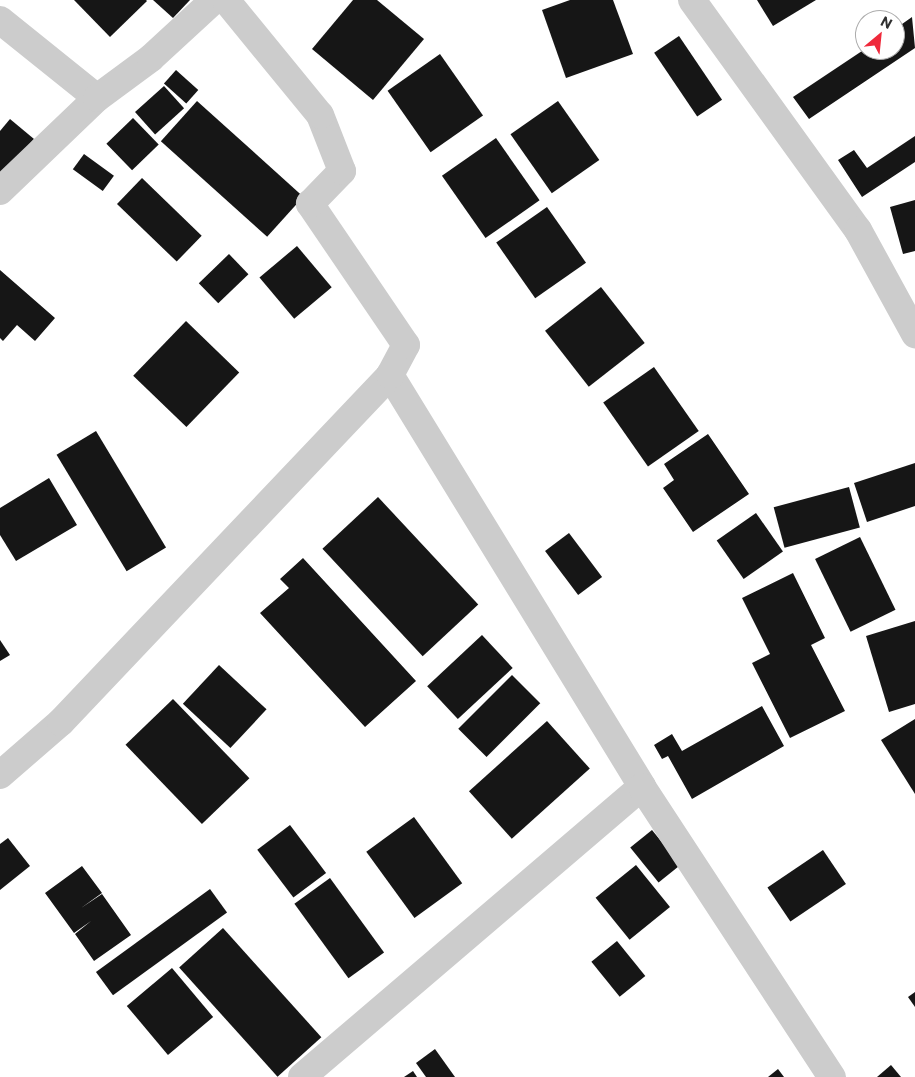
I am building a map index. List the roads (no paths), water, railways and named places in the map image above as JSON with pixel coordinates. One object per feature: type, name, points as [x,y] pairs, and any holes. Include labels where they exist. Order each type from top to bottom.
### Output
[{"type":"street","points":[[0,191],[97,98],[152,58],[214,0]]},
{"type":"street","points":[[0,775],[61,722],[390,375],[406,345],[310,204],[342,170],[320,115],[226,0]]},
{"type":"street","points":[[692,0],[858,230],[915,334]]},
{"type":"street","points":[[0,20],[97,98]]},
{"type":"street","points":[[390,375],[642,787],[832,1077]]},
{"type":"street","points":[[302,1077],[642,787]]}]
